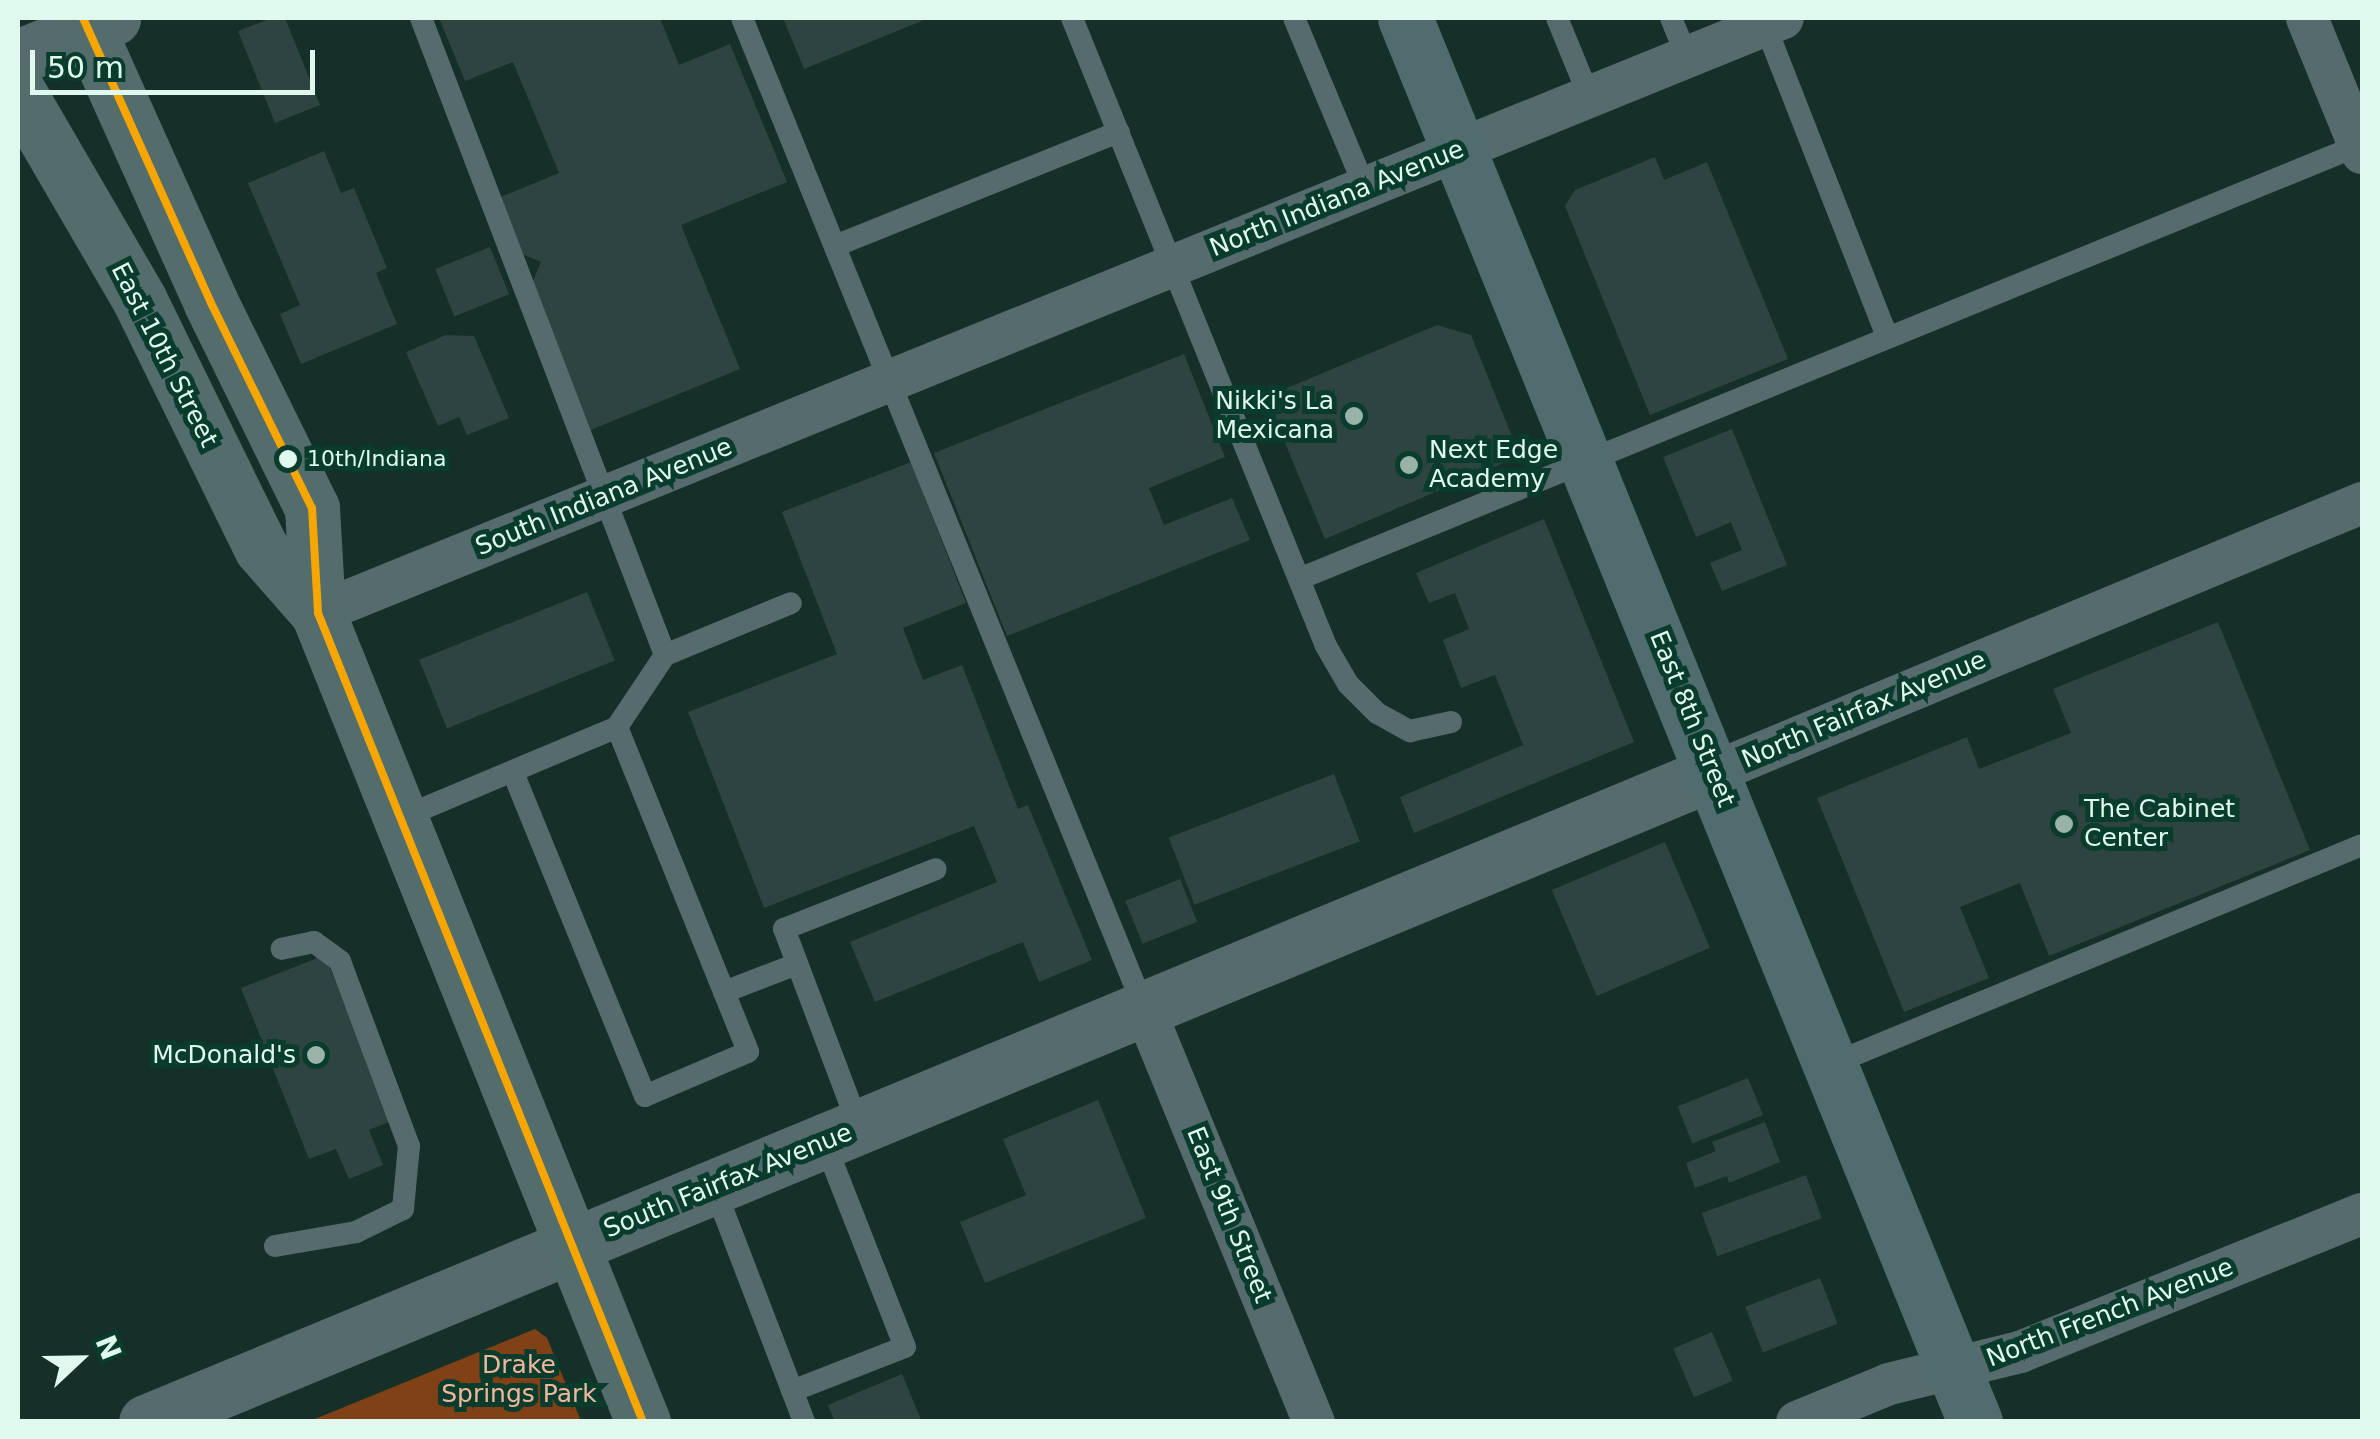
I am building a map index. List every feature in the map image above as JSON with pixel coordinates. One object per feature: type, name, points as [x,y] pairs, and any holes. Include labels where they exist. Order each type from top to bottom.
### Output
[{"type":"main road","name":"East 8th Street","points":[[1405,18],[1715,772],[1975,1422]]},
{"type":"main road","name":"East 10th Street","points":[[94,21],[211,303],[312,508],[318,614],[643,1422]]},
{"type":"main road","name":"East 10th Street","points":[[18,91],[140,300],[261,548],[318,614]]},
{"type":"street","points":[[2308,18],[2361,147]]},
{"type":"street","points":[[18,57],[94,21]]},
{"type":"street","name":"North Indiana Avenue","points":[[890,381],[1774,21]]},
{"type":"street","name":"South Indiana Avenue","points":[[318,614],[890,381]]},
{"type":"street","name":"North Fairfax Avenue","points":[[1144,1008],[2362,503]]},
{"type":"street","name":"South Fairfax Avenue","points":[[146,1422],[1144,1008]]},
{"type":"street","name":"East 9th Street","points":[[1144,1008],[1314,1422]]},
{"type":"street","name":"North French Avenue","points":[[1797,1422],[1889,1384],[2020,1352],[2362,1214]]},
{"type":"lane","points":[[421,18],[664,654]]},
{"type":"lane","points":[[742,18],[1144,1008]]},
{"type":"lane","points":[[1072,18],[1340,671],[1377,713],[1410,731],[1451,722]]},
{"type":"lane","points":[[1294,18],[1365,188]]},
{"type":"lane","points":[[1557,18],[1589,96]]},
{"type":"lane","points":[[1671,18],[1688,57]]},
{"type":"lane","points":[[1774,21],[1887,336]]},
{"type":"lane","points":[[835,246],[1119,132]]},
{"type":"lane","points":[[1299,579],[1887,336],[2361,147]]},
{"type":"lane","points":[[400,818],[617,727],[664,654],[792,603]]},
{"type":"lane","points":[[513,772],[646,1096],[748,1052],[617,727]]},
{"type":"lane","points":[[1832,1064],[2362,846]]},
{"type":"lane","points":[[792,1391],[906,1347],[784,929],[936,869]]},
{"type":"lane","points":[[275,1246],[356,1232],[403,1208],[409,1146],[340,961],[314,942],[282,950]]},
{"type":"lane","points":[[724,992],[797,964]]},
{"type":"lane","points":[[714,1186],[804,1422]]},
{"type":"green space","name":"Drake Springs Park","points":[[535,1329],[547,1338],[581,1421],[310,1421]]},
{"type":"building","points":[[272,18],[285,18],[320,105],[275,123],[238,31]]},
{"type":"building","points":[[439,18],[660,18],[679,65],[730,44],[787,182],[681,225],[740,369],[588,431],[530,288],[541,262],[517,252],[496,199],[559,173],[513,62],[465,81]]},
{"type":"building","points":[[783,18],[929,18],[804,69]]},
{"type":"building","points":[[324,151],[341,193],[354,188],[387,268],[376,273],[397,324],[301,364],[280,314],[300,305],[248,183]]},
{"type":"building","points":[[1655,157],[1664,180],[1707,162],[1788,359],[1650,415],[1565,206],[1575,190]]},
{"type":"building","points":[[490,247],[509,294],[454,316],[435,269]]},
{"type":"building","points":[[1437,325],[1471,335],[1520,456],[1325,539],[1266,397]]},
{"type":"building","points":[[446,335],[474,336],[509,418],[467,435],[459,417],[438,426],[406,352]]},
{"type":"building","points":[[1184,354],[1225,457],[1149,488],[1164,525],[1232,498],[1250,540],[1007,636],[934,453]]},
{"type":"building","points":[[1732,429],[1787,565],[1722,591],[1710,563],[1742,550],[1731,522],[1696,537],[1663,457]]},
{"type":"building","points":[[911,462],[966,603],[903,628],[923,680],[962,665],[1018,809],[1028,805],[1092,960],[1039,982],[1023,942],[875,1002],[850,942],[997,882],[974,826],[764,908],[688,712],[837,654],[782,512]]},
{"type":"building","points":[[1544,519],[1634,742],[1414,833],[1400,797],[1523,745],[1495,675],[1461,688],[1443,640],[1469,629],[1455,593],[1429,603],[1416,573]]},
{"type":"building","points":[[587,592],[615,661],[447,728],[419,660]]},
{"type":"building","name":"The Cabinet Center","points":[[2218,622],[2310,850],[2049,956],[2020,883],[1960,907],[1989,978],[1904,1012],[1817,798],[1967,737],[1979,769],[2071,733],[2053,689]]},
{"type":"building","points":[[1334,774],[1360,841],[1195,905],[1169,837]]},
{"type":"building","points":[[1665,842],[1710,948],[1597,996],[1552,890]]},
{"type":"building","points":[[1180,879],[1197,922],[1143,944],[1125,901]]},
{"type":"building","name":"McDonald's","points":[[325,955],[391,1121],[369,1130],[383,1165],[349,1179],[336,1149],[309,1159],[241,988]]},
{"type":"building","points":[[1748,1078],[1763,1115],[1693,1144],[1678,1106]]},
{"type":"building","points":[[1098,1100],[1146,1218],[985,1283],[960,1222],[1026,1195],[1003,1139]]},
{"type":"building","points":[[1765,1122],[1780,1162],[1729,1183],[1727,1176],[1695,1188],[1686,1163],[1716,1151],[1712,1142]]},
{"type":"building","points":[[1806,1175],[1822,1218],[1717,1256],[1702,1213]]},
{"type":"building","points":[[1820,1278],[1838,1324],[1763,1352],[1745,1307]]},
{"type":"building","points":[[1712,1332],[1733,1381],[1694,1397],[1673,1348]]},
{"type":"building","points":[[902,1374],[922,1422],[835,1422],[828,1405]]},
{"type":"transit line","points":[[83,18],[211,303],[312,508],[318,613],[643,1422]]},
{"type":"place","name":"Nikki's La Mexicana","points":[[1354,416]]},
{"type":"place","name":"10th/Indiana","points":[[288,459]]},
{"type":"place","name":"Next Edge Academy","points":[[1409,465]]},
{"type":"place","name":"The Cabinet Center","points":[[2064,824]]},
{"type":"place","name":"McDonald's","points":[[316,1055]]}]
